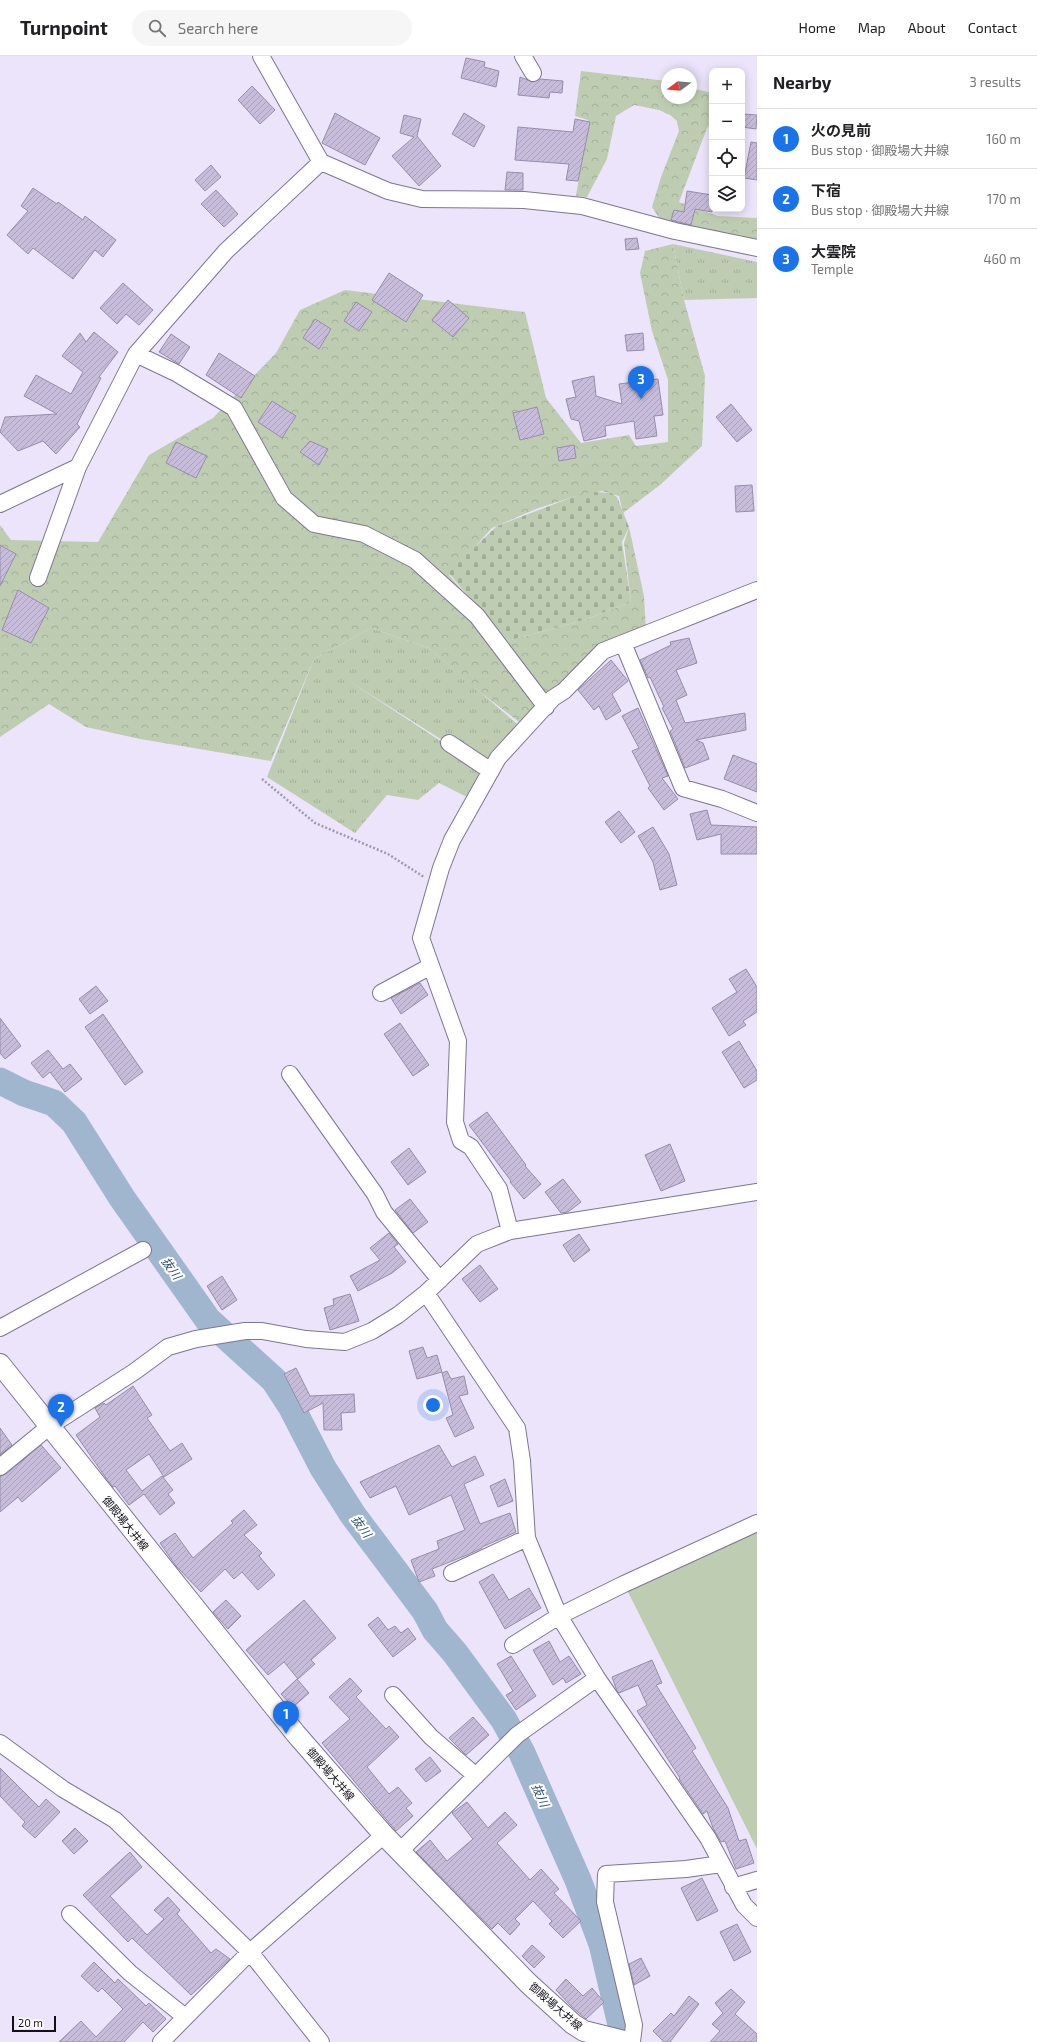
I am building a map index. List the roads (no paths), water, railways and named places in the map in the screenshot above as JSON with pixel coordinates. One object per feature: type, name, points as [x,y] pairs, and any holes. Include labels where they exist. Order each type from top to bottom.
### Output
[{"type":"main road","name":"御殿場大井線","points":[[0,1364],[296,1734],[384,1835],[528,1983],[573,2024],[602,2039],[628,2042]]},
{"type":"street","points":[[262,56],[321,162],[388,191],[422,199],[524,200],[582,206],[675,231],[757,248]]},
{"type":"street","points":[[523,56],[533,73]]},
{"type":"street","points":[[38,578],[78,467],[136,354],[226,251],[321,162]]},
{"type":"street","points":[[136,354],[176,372],[234,408],[284,498],[314,524],[364,534],[414,560],[476,616],[546,707]]},
{"type":"street","points":[[0,504],[78,467]]},
{"type":"street","points":[[510,1231],[499,1189],[471,1148],[461,1141],[455,1122],[458,1041],[421,938],[452,840],[498,758],[553,698],[564,691],[603,651],[757,590]]},
{"type":"street","points":[[623,643],[683,788],[722,799],[757,813]]},
{"type":"street","points":[[449,743],[491,771]]},
{"type":"street","points":[[381,993],[431,966]]},
{"type":"street","points":[[290,1074],[375,1194],[384,1212],[440,1280]]},
{"type":"street","points":[[0,1467],[50,1426],[134,1372],[168,1347],[196,1339],[245,1331],[262,1331],[306,1340],[345,1342],[372,1331],[398,1315],[426,1293],[477,1244],[510,1231],[757,1192]]},
{"type":"street","points":[[0,1328],[143,1250]]},
{"type":"street","points":[[426,1293],[517,1428],[522,1461],[527,1538],[559,1616],[597,1678],[708,1838],[733,1887],[744,1904],[757,1918]]},
{"type":"street","points":[[513,1645],[559,1616],[624,1584],[757,1523]]},
{"type":"street","points":[[452,1573],[527,1538]]},
{"type":"street","points":[[400,1851],[523,1730],[597,1678]]},
{"type":"street","points":[[393,1695],[431,1737],[476,1776]]},
{"type":"street","points":[[0,1743],[63,1789],[115,1820],[250,1952],[321,2042]]},
{"type":"street","points":[[160,2042],[184,2016],[250,1952],[384,1835]]},
{"type":"street","points":[[632,2042],[634,2025],[605,1902],[606,1874],[686,1869],[722,1864]]},
{"type":"street","points":[[733,1887],[757,1880]]},
{"type":"street","points":[[70,1914],[130,1973],[184,2016]]},
{"type":"waterway","name":"抜川","points":[[0,1081],[24,1093],[54,1103],[74,1122],[122,1198],[208,1320],[274,1380],[291,1406],[323,1468],[353,1515],[425,1611],[435,1630],[455,1653],[504,1720],[522,1753],[578,1880],[602,1944],[621,2025],[618,2042]]},
{"type":"place","name":"大雲院","points":[[641,399]]},
{"type":"place","name":"下宿","points":[[61,1427]]},
{"type":"place","name":"火の見前","points":[[286,1734]]}]
